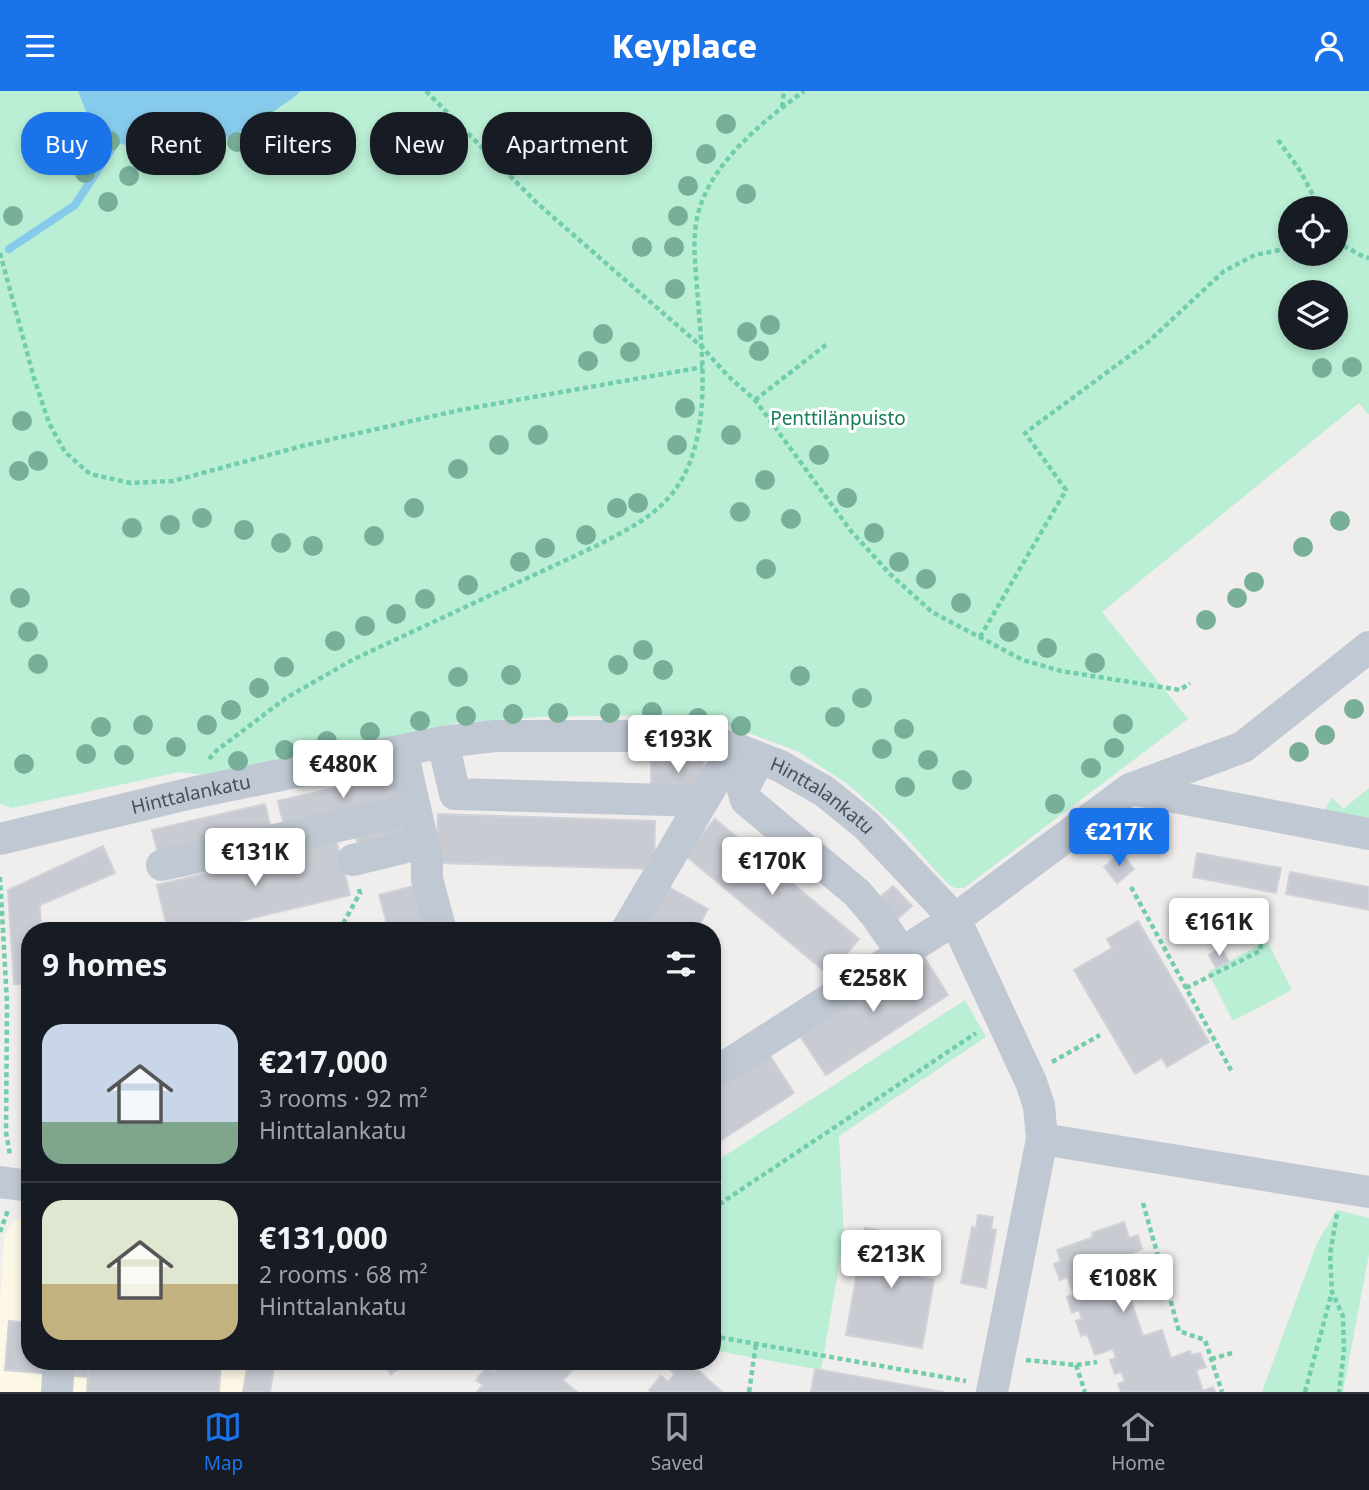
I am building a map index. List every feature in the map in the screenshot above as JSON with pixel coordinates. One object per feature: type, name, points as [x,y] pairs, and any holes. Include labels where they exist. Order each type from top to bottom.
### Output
[{"type":"street","points":[[721,1069],[955,919],[1130,789],[1243,747],[1369,647]]},
{"type":"street","name":"Hinttalankatu","points":[[0,839],[192,793],[443,742],[495,736],[647,736],[700,740],[747,753],[780,766],[824,791],[866,825],[955,919],[1031,1082],[1039,1106],[1042,1139],[993,1389]]},
{"type":"street","points":[[443,742],[455,795],[703,801]]},
{"type":"street","points":[[402,751],[427,861],[427,879],[439,922]]},
{"type":"street","points":[[631,922],[703,801],[747,753]]},
{"type":"street","points":[[747,753],[743,790],[746,800],[857,893],[902,953]]},
{"type":"street","points":[[1130,789],[1369,834]]},
{"type":"street","points":[[162,865],[415,809]]},
{"type":"street","points":[[352,860],[423,843]]},
{"type":"street","points":[[1042,1139],[1355,1190]]},
{"type":"street","points":[[57,1392],[59,1370]]},
{"type":"path","points":[[426,91],[537,203],[702,347],[728,376],[755,400],[851,531],[890,574],[932,612],[1023,660],[1061,671],[1180,690],[1189,683]]},
{"type":"path","points":[[782,107],[784,91]]},
{"type":"path","points":[[202,767],[215,751],[286,698],[354,659],[632,527],[657,510],[675,491],[689,466],[702,413],[703,367],[694,250],[695,221],[701,202],[714,177],[732,154],[782,107],[804,91]]},
{"type":"path","points":[[1278,140],[1299,169],[1314,196]]},
{"type":"path","points":[[1348,249],[1369,258]]},
{"type":"path","points":[[980,638],[1066,490],[1025,433],[1148,342],[1224,271],[1255,255],[1278,250]]},
{"type":"path","points":[[0,253],[34,378],[49,423],[65,452],[90,474],[131,483],[173,481],[302,446],[460,410],[703,367]]},
{"type":"path","points":[[755,400],[827,344]]},
{"type":"path","points":[[0,877],[7,1003],[3,1105],[16,1184],[0,1232]]},
{"type":"path","points":[[1131,887],[1233,1072]]},
{"type":"path","points":[[1186,988],[1260,951],[1268,907]]},
{"type":"path","points":[[721,1203],[972,1034],[1002,1020]]},
{"type":"path","points":[[1045,1066],[1100,1035]]},
{"type":"path","points":[[1305,1392],[1332,1292],[1330,1254],[1355,1190]]},
{"type":"path","points":[[1143,1203],[1179,1331],[1205,1340],[1222,1392]]},
{"type":"path","points":[[1332,1292],[1343,1316],[1344,1351],[1339,1392]]},
{"type":"path","points":[[721,1338],[993,1389]]},
{"type":"path","points":[[749,1392],[756,1344]]},
{"type":"path","points":[[1212,1359],[1232,1353]]},
{"type":"path","points":[[1019,1359],[1076,1365],[1097,1362]]},
{"type":"path","points":[[1076,1365],[1085,1392]]},
{"type":"shaded area","points":[[21,1218],[21,1370],[247,1370],[243,1392],[0,1392],[0,1304],[4,1238],[10,1226]]},
{"type":"green space","name":"Penttilänpuisto","points":[[0,91],[1369,91],[1369,415],[1359,403],[1102,612],[1188,719],[964,888],[955,888],[948,884],[899,830],[849,785],[797,751],[727,725],[661,715],[539,717],[457,723],[212,776],[180,772],[12,808],[0,804]]},
{"type":"green space","points":[[1369,788],[1369,825],[1322,815],[1299,852],[1332,797],[1343,809]]},
{"type":"green space","points":[[1267,941],[1292,990],[1233,1021],[1208,972]]},
{"type":"green space","points":[[965,1000],[986,1037],[839,1136],[844,1237],[821,1370],[721,1352],[721,1158]]},
{"type":"green space","points":[[1337,1210],[1369,1218],[1369,1254],[1343,1392],[1262,1392],[1317,1243]]},
{"type":"water","points":[[78,91],[300,91],[273,112],[240,112],[240,132],[226,138],[226,112],[126,112],[126,145],[112,142],[112,112],[86,112]]},
{"type":"building","points":[[651,761],[704,761],[704,789],[651,789]]},
{"type":"building","points":[[401,773],[406,799],[284,826],[278,801]]},
{"type":"building","points":[[265,804],[271,829],[158,854],[152,830]]},
{"type":"building","points":[[438,814],[655,821],[654,869],[436,863]]},
{"type":"building","points":[[715,819],[859,939],[829,975],[685,855]]},
{"type":"building","points":[[404,824],[407,837],[359,849],[356,836]]},
{"type":"building","points":[[336,839],[350,895],[236,922],[166,922],[157,885],[257,861],[256,857]]},
{"type":"building","points":[[103,846],[115,873],[40,905],[41,922],[21,922],[21,984],[14,984],[8,890]]},
{"type":"building","points":[[1121,853],[1134,869],[1117,883],[1104,867]]},
{"type":"building","points":[[1197,853],[1281,868],[1276,893],[1193,877]]},
{"type":"building","points":[[1290,872],[1369,887],[1369,910],[1286,894]]},
{"type":"building","points":[[421,884],[432,922],[386,922],[379,895]]},
{"type":"building","points":[[667,886],[708,909],[701,922],[647,922]]},
{"type":"building","points":[[893,886],[912,906],[893,923],[874,902]]},
{"type":"building","points":[[1138,921],[1209,1042],[1167,1067],[1162,1058],[1135,1074],[1074,970],[1112,948],[1107,939]]},
{"type":"building","points":[[1221,948],[1229,962],[1216,968],[1209,955]]},
{"type":"building","points":[[921,952],[948,995],[826,1075],[798,1033]]},
{"type":"building","points":[[769,1054],[794,1093],[721,1140],[721,1085]]},
{"type":"building","points":[[978,1215],[993,1217],[991,1229],[996,1230],[986,1288],[961,1283],[972,1227],[976,1228]]},
{"type":"building","points":[[1124,1222],[1129,1238],[1138,1235],[1142,1249],[1133,1253],[1140,1272],[1150,1269],[1155,1284],[1146,1288],[1147,1291],[1130,1298],[1143,1336],[1162,1330],[1171,1358],[1190,1351],[1191,1355],[1200,1353],[1206,1367],[1196,1370],[1203,1391],[1213,1387],[1215,1392],[1121,1392],[1118,1384],[1125,1381],[1121,1372],[1115,1374],[1110,1360],[1116,1358],[1113,1349],[1095,1355],[1087,1334],[1081,1336],[1076,1321],[1082,1319],[1079,1310],[1072,1313],[1067,1297],[1074,1295],[1067,1277],[1060,1280],[1054,1264],[1061,1261],[1057,1250],[1093,1237],[1092,1233]]},
{"type":"building","points":[[865,1228],[926,1238],[919,1277],[934,1280],[922,1348],[846,1335]]},
{"type":"building","points":[[9,1321],[21,1322],[21,1370],[88,1370],[88,1377],[5,1370]]},
{"type":"building","points":[[815,1369],[821,1370],[944,1392],[811,1392]]},
{"type":"building","points":[[88,1370],[220,1370],[219,1392],[87,1392]]},
{"type":"building","points":[[247,1370],[274,1370],[270,1392],[243,1392]]},
{"type":"building","points":[[485,1370],[572,1370],[563,1380],[577,1392],[477,1392],[483,1385],[476,1380]]},
{"type":"building","points":[[670,1370],[698,1370],[722,1392],[649,1390],[661,1376],[668,1382],[675,1374]]},
{"type":"waterway","points":[[9,249],[75,205],[116,142]]}]
